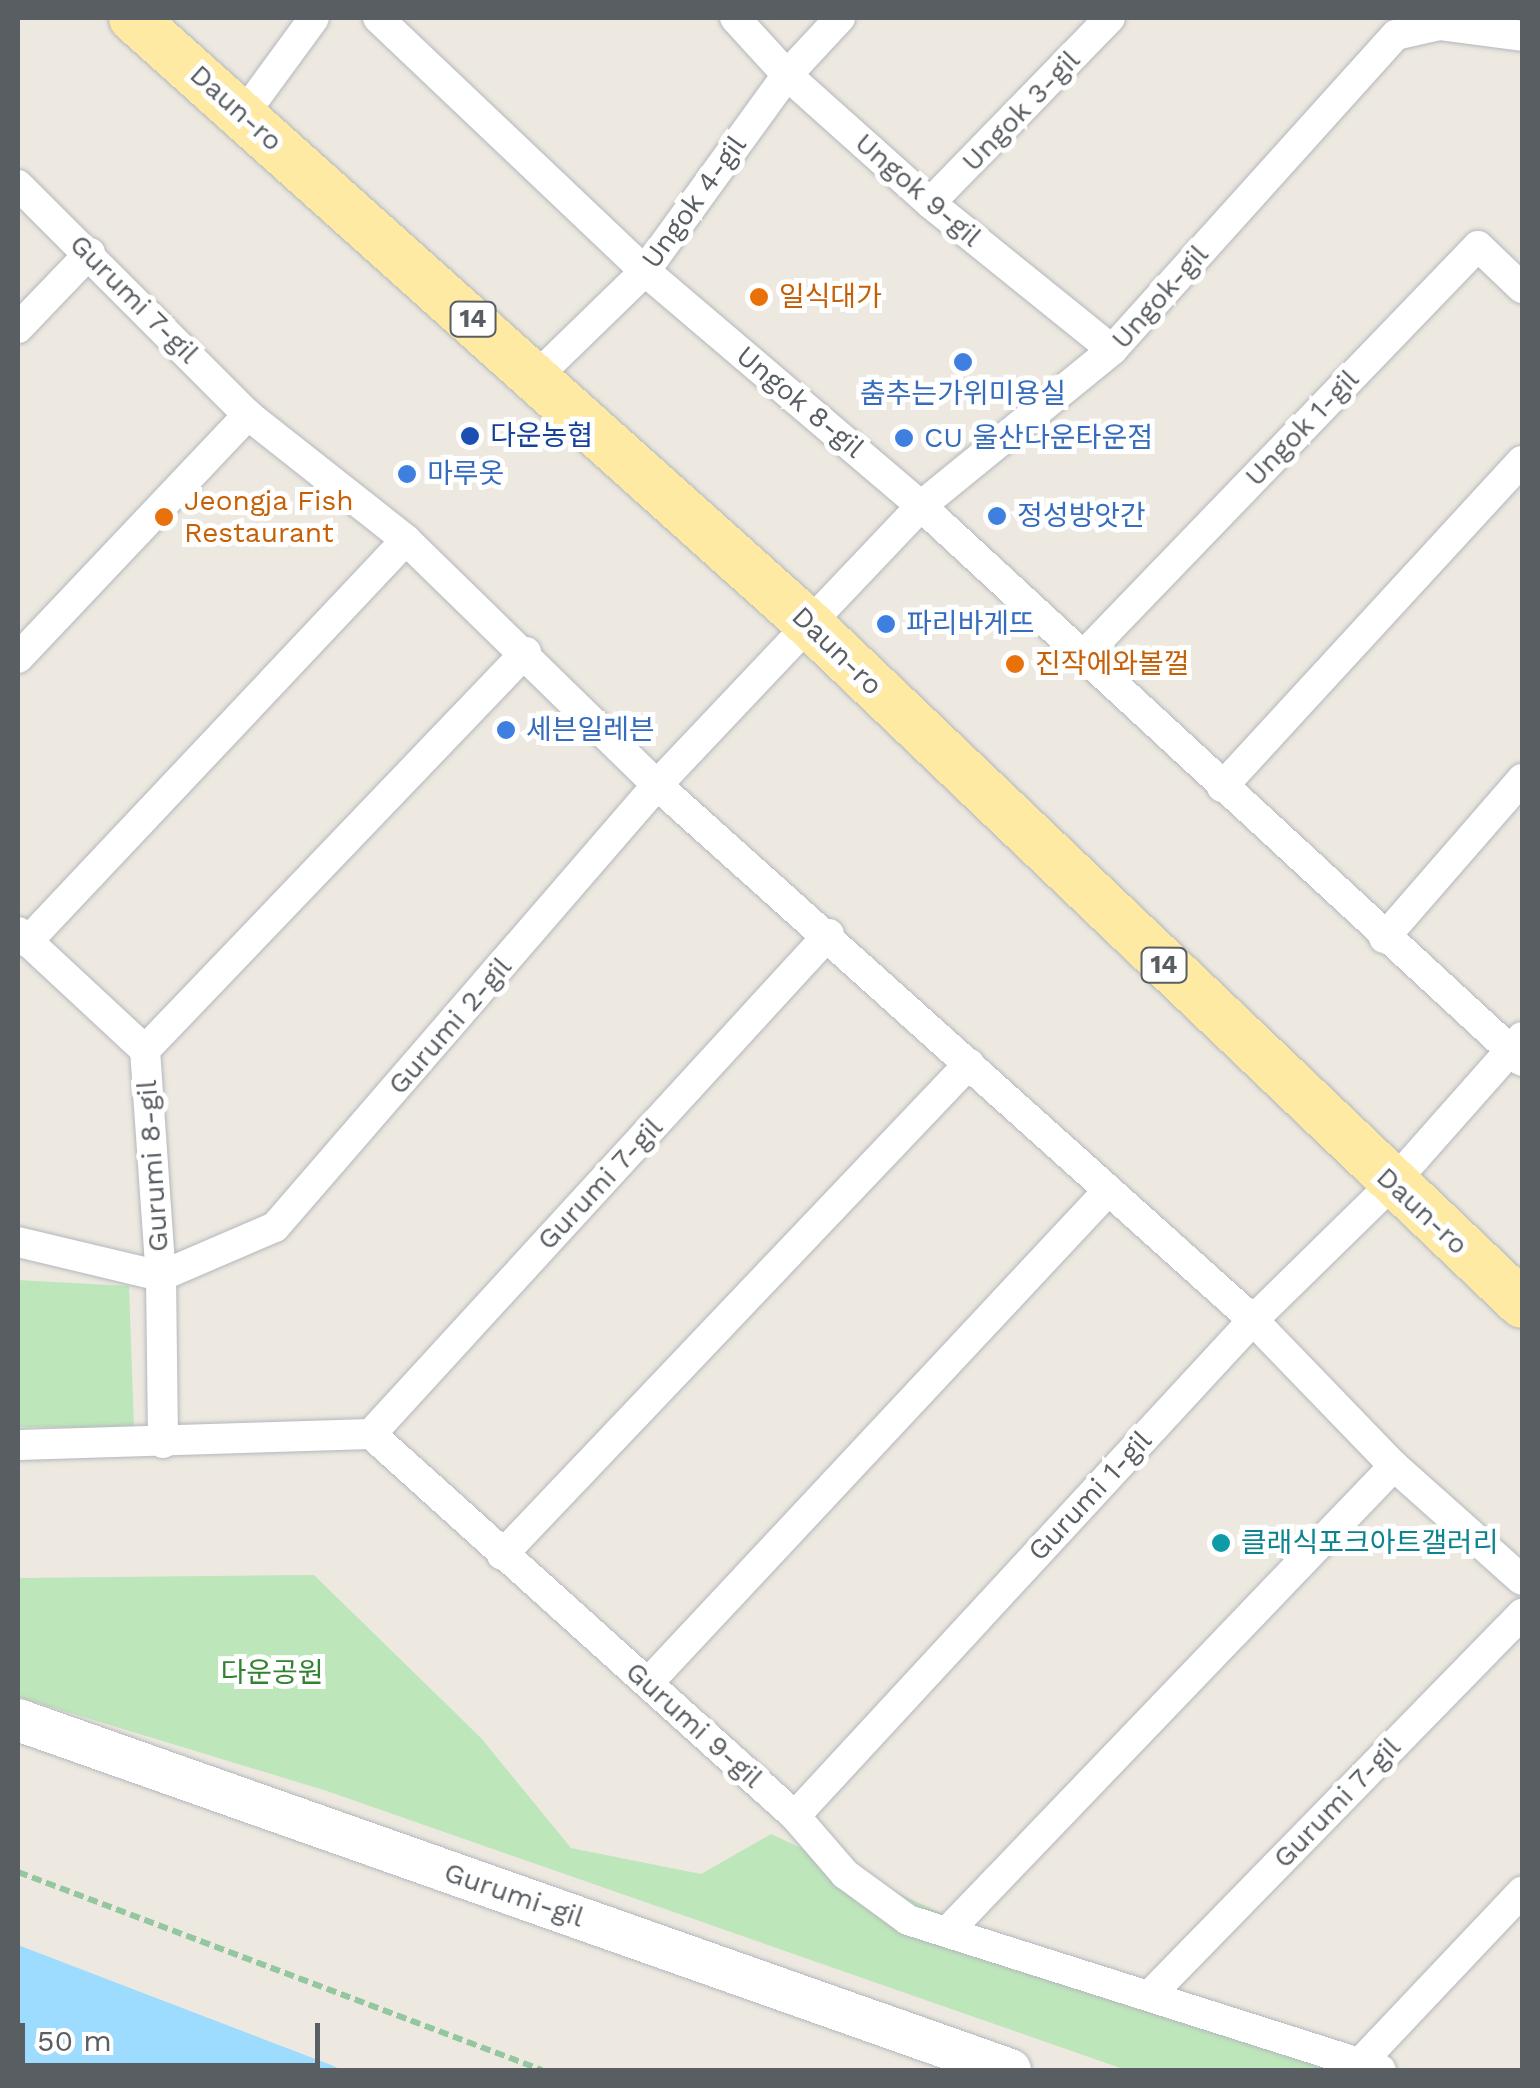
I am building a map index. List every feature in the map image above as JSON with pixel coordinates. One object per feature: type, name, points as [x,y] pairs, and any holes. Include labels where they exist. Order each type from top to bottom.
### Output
[{"type":"main road","name":"Daun-ro","points":[[134,18],[809,624],[1522,1304]]},
{"type":"street","points":[[243,115],[314,18]]},
{"type":"street","name":"Ungok 8-gil","points":[[378,18],[645,271],[922,506],[1384,938],[1518,1049]]},
{"type":"street","name":"Ungok 9-gil","points":[[735,18],[787,75],[930,203],[1112,350]]},
{"type":"street","name":"Ungok 4-gil","points":[[536,376],[645,271],[787,75],[840,18]]},
{"type":"street","name":"Ungok 3-gil","points":[[930,203],[1110,18]]},
{"type":"street","name":"Ungok-gil","points":[[809,624],[922,506],[1112,350],[1396,35],[1439,25],[1522,36]]},
{"type":"street","name":"Gurumi 7-gil","points":[[18,185],[248,415],[406,540],[526,652],[658,785],[829,934],[1107,1192],[1252,1320],[1394,1466],[1522,1580]]},
{"type":"street","name":"Ungok 1-gil","points":[[1083,656],[1478,246],[1522,288]]},
{"type":"street","points":[[18,328],[90,253]]},
{"type":"street","points":[[18,658],[248,415]]},
{"type":"street","points":[[1222,787],[1522,462]]},
{"type":"street","points":[[22,937],[406,540]]},
{"type":"street","name":"Gurumi 2-gil","points":[[161,1276],[275,1227],[658,785],[809,624]]},
{"type":"street","points":[[145,1050],[526,652]]},
{"type":"street","points":[[1384,938],[1522,779]]},
{"type":"street","name":"Gurumi 7-gil","points":[[371,1434],[829,934]]},
{"type":"street","name":"Gurumi 8-gil","points":[[22,937],[145,1050],[161,1276],[163,1443]]},
{"type":"street","name":"Gurumi 1-gil","points":[[795,1816],[1252,1320],[1392,1184],[1518,1049]]},
{"type":"street","points":[[502,1555],[968,1064]]},
{"type":"street","points":[[648,1682],[1107,1192]]},
{"type":"street","points":[[18,1242],[161,1276]]},
{"type":"street","points":[[18,1444],[163,1443],[371,1434]]},
{"type":"street","name":"Gurumi 9-gil","points":[[371,1434],[795,1816],[861,1885],[908,1920],[1152,1993],[1372,2066]]},
{"type":"street","points":[[948,1930],[1394,1466]]},
{"type":"street","name":"Gurumi 7-gil","points":[[1152,1993],[1522,1614]]},
{"type":"street","name":"Gurumi-gil","points":[[18,1720],[1010,2070]]},
{"type":"street","points":[[1372,2066],[1522,1892]]},
{"type":"path","points":[[18,1872],[542,2070]]},
{"type":"green space","points":[[18,1280],[129,1286],[134,1428],[18,1427]]},
{"type":"green space","name":"다운공원","points":[[314,1575],[481,1738],[571,1848],[701,1874],[771,1834],[1033,1956],[1355,2070],[1126,2070],[327,1791],[18,1697],[18,1578]]},
{"type":"water","points":[[18,1945],[331,2065],[342,2070],[18,2070]]},
{"type":"place","name":"일식대가","points":[[759,297]]},
{"type":"place","name":"춤추는가위미용실","points":[[963,362]]},
{"type":"place","name":"다운농협","points":[[470,436]]},
{"type":"place","name":"CU 울산다운타운점","points":[[904,438]]},
{"type":"place","name":"마루옷","points":[[407,474]]},
{"type":"place","name":"정성방앗간","points":[[997,516]]},
{"type":"place","name":"Jeongja Fish Restaurant","points":[[164,517]]},
{"type":"place","name":"파리바게뜨","points":[[886,624]]},
{"type":"place","name":"진작에와볼껄","points":[[1015,664]]},
{"type":"place","name":"세븐일레븐","points":[[506,730]]},
{"type":"place","name":"클래식포크아트갤러리","points":[[1221,1543]]}]
